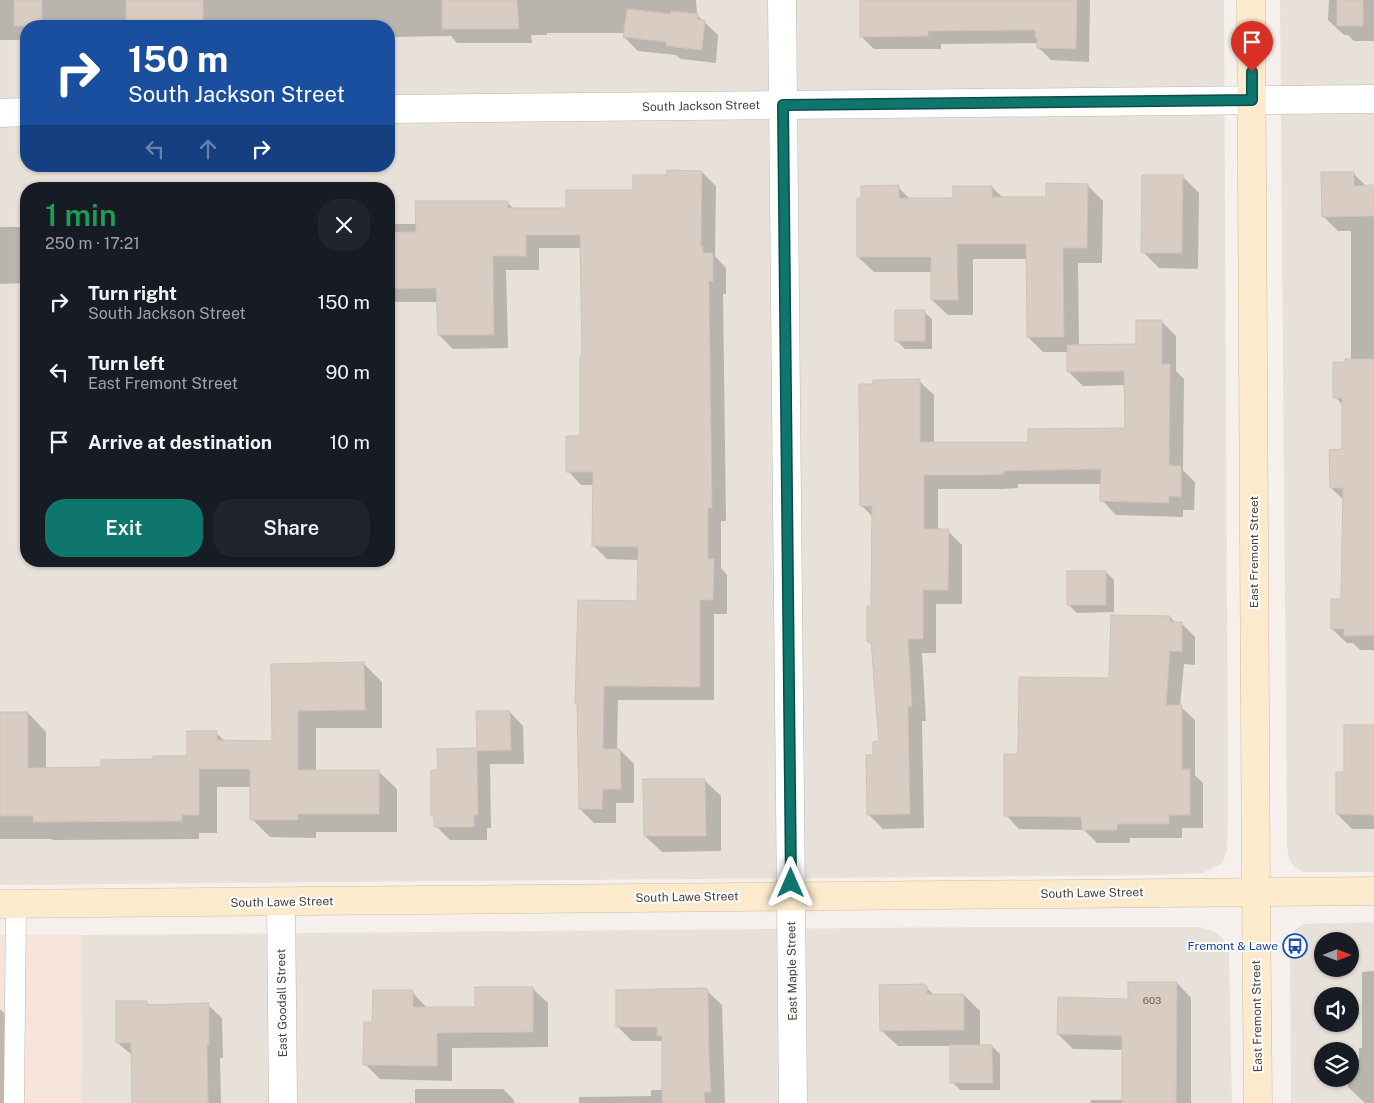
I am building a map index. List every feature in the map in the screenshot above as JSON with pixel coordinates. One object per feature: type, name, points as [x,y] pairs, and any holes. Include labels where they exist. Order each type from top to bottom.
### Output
[{"type":"main road","name":"East Fremont Street","points":[[1251,0],[1258,1103]]},
{"type":"main road","name":"South Lawe Street","points":[[8,904],[1374,891]]},
{"type":"street","name":"East Maple Street","points":[[782,0],[793,1103]]},
{"type":"street","name":"South Jackson Street","points":[[395,109],[1374,99]]},
{"type":"street","points":[[0,113],[20,112]]},
{"type":"street","name":"East Goodall Street","points":[[280,902],[283,1103]]},
{"type":"lane","points":[[8,904],[14,1103]]},
{"type":"shaded area","points":[[0,0],[1224,0],[1227,851],[1222,863],[1203,873],[1158,875],[0,885]]},
{"type":"shaded area","points":[[1280,0],[1374,0],[1374,872],[1303,872],[1294,867],[1289,859],[1287,847]]},
{"type":"shaded area","points":[[1374,922],[1374,1103],[1291,1103],[1290,940],[1296,929],[1304,924]]},
{"type":"shaded area","points":[[975,927],[1199,927],[1213,931],[1223,938],[1229,953],[1232,1103],[82,1103],[81,935]]},
{"type":"shaded area","points":[[0,935],[81,935],[82,1103],[0,1103]]},
{"type":"building","points":[[14,0],[42,0],[42,20],[20,20],[20,26],[14,26]]},
{"type":"building","points":[[126,0],[203,0],[203,20],[126,20]]},
{"type":"building","points":[[442,0],[517,0],[519,29],[442,29]]},
{"type":"building","points":[[860,0],[1077,0],[1076,49],[1037,48],[1035,30],[928,31],[928,36],[860,37]]},
{"type":"building","points":[[1337,0],[1363,0],[1363,26],[1337,26]]},
{"type":"building","points":[[627,9],[671,14],[671,11],[698,14],[697,19],[705,20],[702,50],[666,46],[666,42],[623,37]]},
{"type":"building","points":[[667,170],[702,171],[701,247],[703,247],[703,253],[713,253],[713,281],[709,281],[712,508],[708,508],[708,559],[714,559],[713,600],[700,600],[700,687],[604,686],[603,749],[620,749],[621,789],[603,789],[602,809],[579,809],[577,704],[575,704],[578,600],[637,601],[638,547],[592,546],[593,472],[566,472],[566,436],[580,436],[580,356],[582,356],[580,235],[526,235],[526,256],[493,256],[494,335],[438,335],[436,288],[395,289],[395,232],[416,232],[415,201],[508,201],[508,208],[566,208],[566,190],[633,190],[633,175],[667,175]]},
{"type":"building","points":[[1321,172],[1354,172],[1354,186],[1374,185],[1374,216],[1322,217]]},
{"type":"building","points":[[1142,175],[1183,175],[1182,253],[1141,253]]},
{"type":"building","points":[[1046,183],[1088,184],[1087,248],[1063,248],[1064,337],[1027,337],[1026,244],[957,244],[958,300],[931,300],[931,257],[857,257],[857,198],[861,198],[861,186],[899,185],[899,198],[951,198],[953,196],[953,186],[992,186],[992,197],[1046,197]]},
{"type":"building","points":[[895,310],[925,310],[925,341],[895,341]]},
{"type":"building","points":[[1136,320],[1162,320],[1162,364],[1170,364],[1169,465],[1181,466],[1181,497],[1169,496],[1169,503],[1100,501],[1101,469],[1004,471],[1004,474],[986,475],[924,475],[924,529],[949,529],[948,590],[923,590],[923,639],[908,639],[912,707],[908,707],[910,814],[867,815],[866,755],[873,755],[873,742],[879,741],[871,642],[867,642],[867,606],[871,606],[872,506],[860,506],[859,384],[873,384],[873,380],[920,379],[920,442],[1028,442],[1028,429],[1125,428],[1124,371],[1067,372],[1067,345],[1136,344]]},
{"type":"building","points":[[1345,359],[1374,359],[1374,635],[1344,636],[1344,629],[1331,629],[1331,599],[1341,599],[1343,488],[1330,488],[1329,450],[1342,449],[1342,398],[1333,398],[1333,362],[1345,362]]},
{"type":"building","points":[[1067,571],[1106,571],[1106,605],[1067,605]]},
{"type":"building","points":[[1111,615],[1170,616],[1170,622],[1182,622],[1182,652],[1170,651],[1166,705],[1182,705],[1182,769],[1190,769],[1190,815],[1169,815],[1169,824],[1117,824],[1117,830],[1082,830],[1081,817],[1004,816],[1004,754],[1018,754],[1019,677],[1109,678]]},
{"type":"building","points":[[364,662],[365,710],[298,711],[298,770],[379,770],[379,814],[298,814],[298,820],[250,820],[250,769],[199,769],[199,815],[182,815],[182,821],[33,822],[33,816],[0,816],[0,712],[28,712],[28,768],[101,767],[101,760],[153,759],[153,756],[187,756],[187,731],[217,731],[217,740],[272,741],[271,664]]},
{"type":"building","points":[[476,711],[510,711],[511,750],[477,751],[478,815],[474,815],[474,827],[434,827],[434,816],[431,816],[431,770],[438,770],[437,749],[477,748]]},
{"type":"building","points":[[1344,725],[1374,725],[1374,815],[1336,814],[1336,772],[1344,772]]},
{"type":"building","points":[[643,779],[705,779],[706,836],[644,836]]},
{"type":"building","points":[[1128,982],[1177,982],[1176,1103],[1122,1103],[1122,1036],[1057,1034],[1058,997],[1128,999]]},
{"type":"building","points":[[925,984],[927,986],[927,994],[964,994],[964,1030],[880,1031],[879,985]]},
{"type":"building","points":[[475,987],[533,987],[533,1032],[437,1033],[437,1066],[363,1065],[364,1022],[372,1022],[373,990],[413,990],[413,1007],[475,1007]]},
{"type":"building","points":[[708,989],[711,1092],[704,1092],[705,1103],[662,1103],[662,1036],[657,1036],[657,1027],[616,1027],[616,990]]},
{"type":"building","points":[[116,1001],[147,1001],[147,1005],[209,1003],[209,1045],[207,1045],[208,1103],[132,1103],[131,1043],[116,1043]]},
{"type":"building","points":[[950,1045],[992,1045],[993,1083],[950,1083]]},
{"type":"place","name":"Fremont & Lawe","points":[[1295,946]]},
{"type":"route","points":[[791,883],[783,105],[1252,100],[1252,72]]}]
